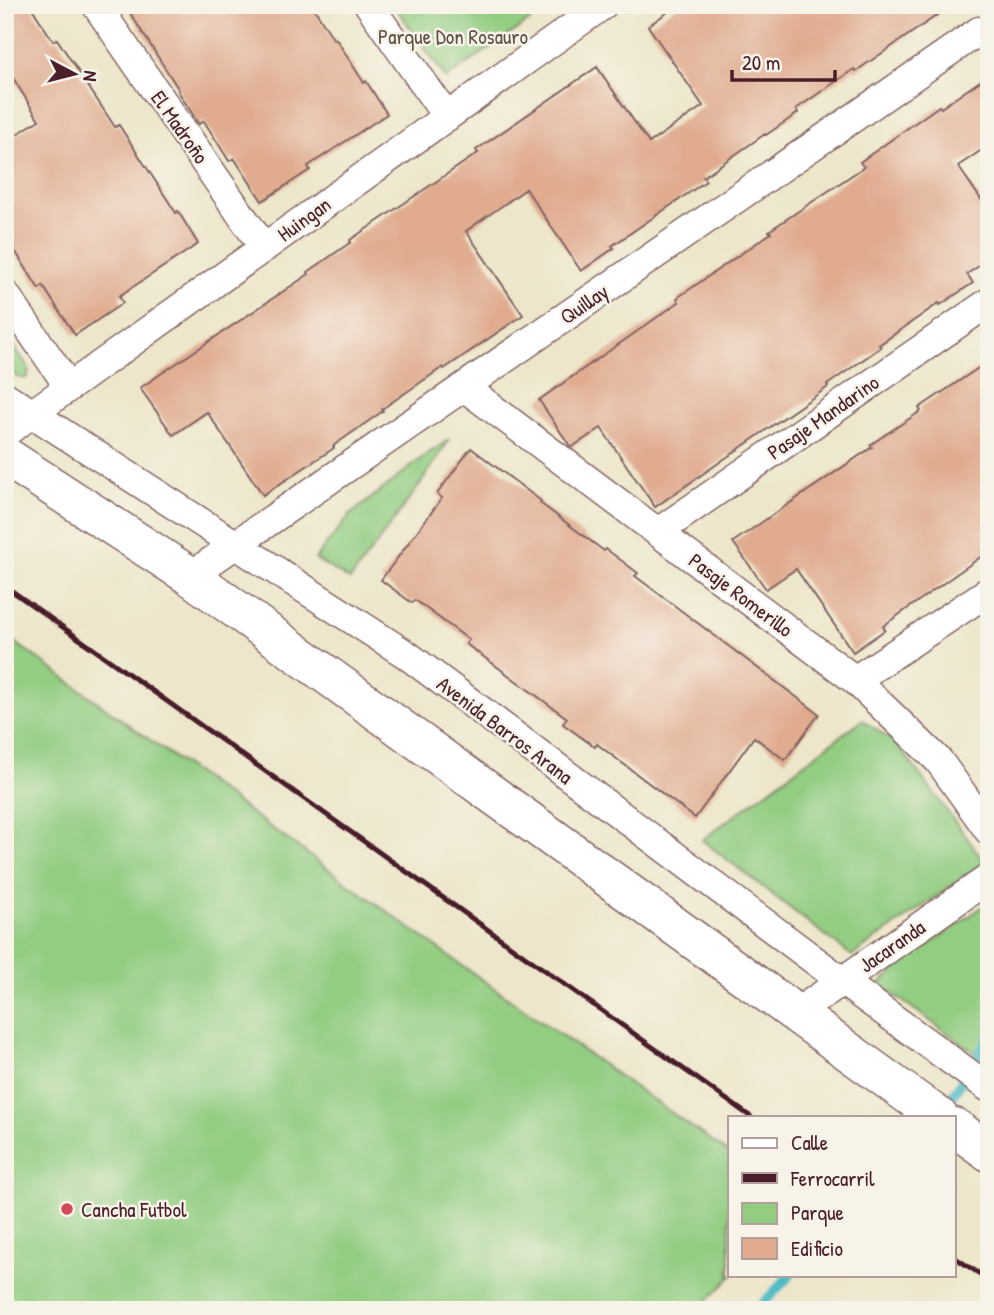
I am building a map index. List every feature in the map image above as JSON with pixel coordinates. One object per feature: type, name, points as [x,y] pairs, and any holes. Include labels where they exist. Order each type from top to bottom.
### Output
[{"type":"main road","points":[[5,456],[190,576],[938,1116]]},
{"type":"main road","points":[[956,1129],[989,1152]]},
{"type":"street","name":"El Madroño","points":[[96,5],[264,248]]},
{"type":"street","points":[[369,5],[447,117]]},
{"type":"street","name":"Huingan","points":[[5,433],[603,5]]},
{"type":"street","name":"Quillay","points":[[190,576],[984,35]]},
{"type":"street","points":[[5,294],[69,387]]},
{"type":"street","name":"Pasaje Mandarino","points":[[658,532],[989,302]]},
{"type":"street","name":"Pasaje Romerillo","points":[[464,387],[855,680],[939,761],[989,831]]},
{"type":"street","name":"Avenida Barros Arana","points":[[5,396],[407,655],[989,1088]]},
{"type":"street","points":[[855,680],[989,591]]},
{"type":"street","name":"Jacaranda","points":[[795,1014],[989,878]]},
{"type":"green space","name":"Parque Don Rosauro","points":[[394,5],[553,5],[446,78]]},
{"type":"green space","points":[[5,335],[27,365],[27,378],[20,378],[5,369]]},
{"type":"green space","points":[[450,439],[350,580],[315,559],[350,515]]},
{"type":"green space","points":[[5,635],[443,952],[728,1153],[728,1276],[732,1276],[698,1310],[5,1310]]},
{"type":"green space","points":[[862,720],[896,743],[985,862],[852,956],[702,840]]},
{"type":"green space","points":[[989,902],[989,1063],[879,984]]},
{"type":"building","points":[[5,5],[30,5],[53,41],[57,39],[115,127],[119,125],[198,244],[119,296],[123,303],[75,335],[43,286],[39,289],[5,235],[5,142],[39,120],[5,65]]},
{"type":"building","points":[[125,5],[312,5],[387,114],[308,166],[310,170],[262,201],[234,158],[229,161],[204,121],[198,123]]},
{"type":"building","points":[[678,5],[952,5],[796,109],[798,113],[703,177],[706,181],[612,246],[614,248],[581,271],[526,189],[466,231],[523,315],[382,409],[383,411],[333,446],[334,448],[263,495],[207,412],[173,435],[140,388],[309,274],[308,272],[351,242],[350,240],[478,153],[476,150],[597,67],[649,143],[703,106],[648,26]]},
{"type":"building","points":[[989,75],[989,145],[958,166],[989,211],[989,259],[967,274],[973,283],[879,345],[881,347],[827,385],[828,387],[655,507],[601,428],[570,446],[539,400],[679,302],[677,298],[771,233],[769,231],[864,167],[860,162],[939,106],[941,108]]},
{"type":"building","points":[[989,361],[989,551],[883,626],[885,630],[853,652],[796,569],[766,589],[733,542],[872,447],[870,445],[921,411],[919,408]]},
{"type":"building","points":[[471,448],[604,551],[606,549],[638,573],[635,576],[819,714],[785,760],[754,737],[695,818],[597,744],[595,747],[563,724],[567,718],[466,644],[469,640],[415,600],[412,603],[381,580],[442,498],[437,494]]},
{"type":"waterway","points":[[943,1110],[989,1039]]},
{"type":"waterway","points":[[757,1310],[789,1276]]},
{"type":"railway","points":[[5,586],[750,1116]]},
{"type":"railway","points":[[956,1258],[989,1280]]},
{"type":"place","name":"Cancha Futbol","points":[[67,1209]]}]
